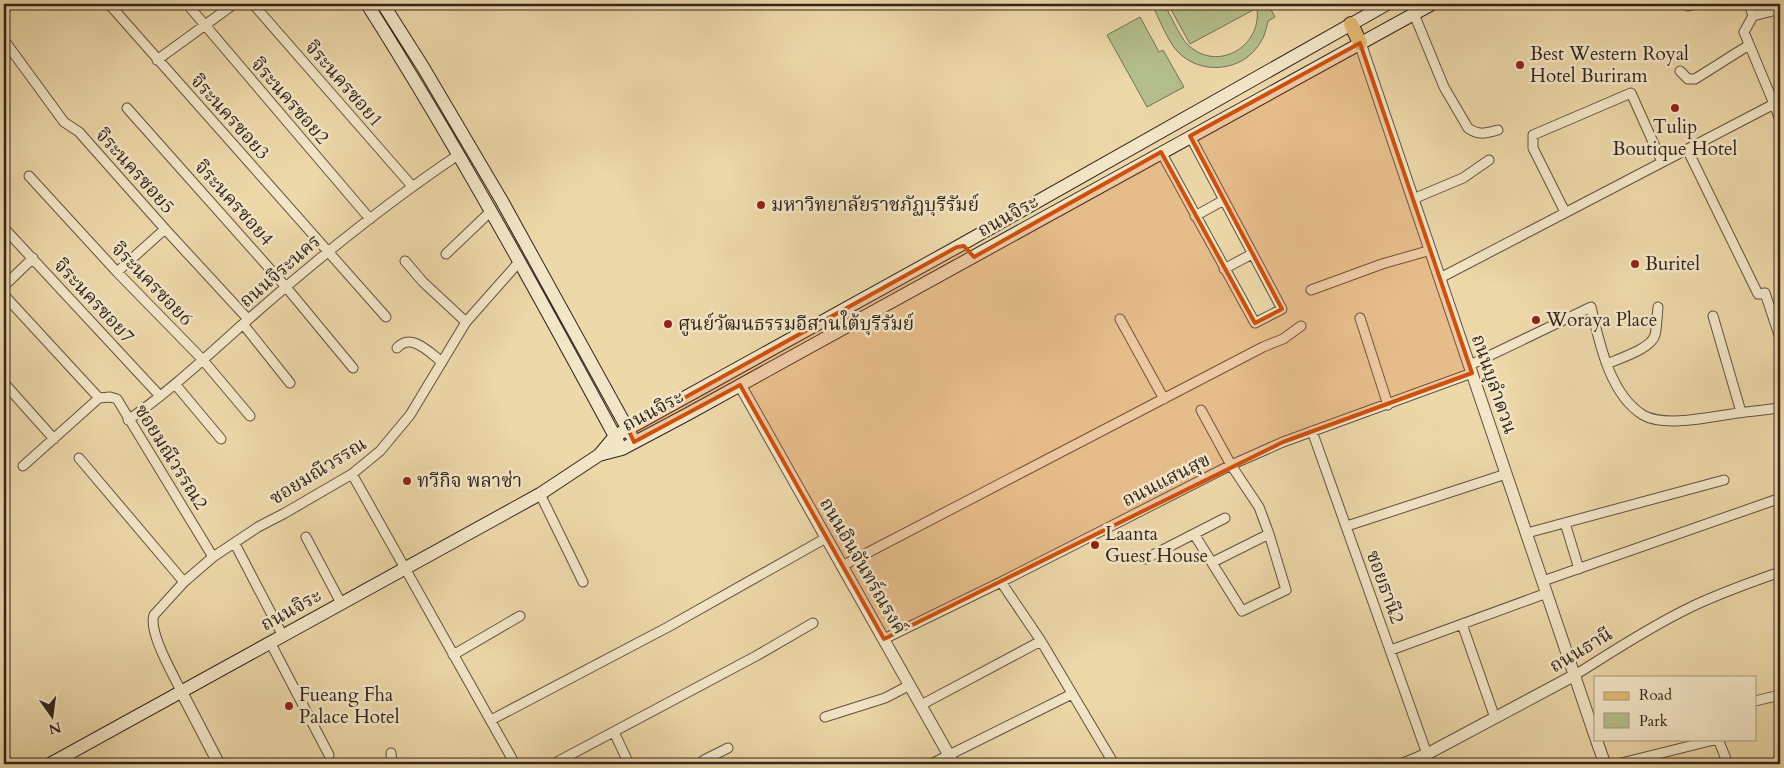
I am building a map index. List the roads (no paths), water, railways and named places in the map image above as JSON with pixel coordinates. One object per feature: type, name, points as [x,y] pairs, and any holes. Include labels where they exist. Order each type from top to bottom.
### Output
[{"type":"main road","points":[[367,4],[458,154],[622,449]]},
{"type":"main road","points":[[383,4],[423,67],[502,201],[634,442]]},
{"type":"main road","name":"ถนนจิระ","points":[[50,764],[540,494],[599,455],[615,436],[958,247],[1387,4]]},
{"type":"main road","name":"ถนนจิระ","points":[[599,455],[622,449],[1432,4]]},
{"type":"main road","points":[[1351,24],[1360,42]]},
{"type":"main road","points":[[973,238],[970,242],[973,250],[982,252]]},
{"type":"main road","points":[[958,247],[962,246],[968,250],[969,255],[966,261]]},
{"type":"street","name":"จิระนครซอย3","points":[[109,4],[386,317]]},
{"type":"street","name":"จิระนครซอย2","points":[[187,4],[370,219]]},
{"type":"street","points":[[157,60],[234,4]]},
{"type":"street","name":"จิระนครซอย1","points":[[253,4],[412,186]]},
{"type":"street","points":[[1749,4],[1753,16]]},
{"type":"street","points":[[1780,9],[1753,16],[1744,32],[1780,120]]},
{"type":"street","points":[[1414,14],[1444,87],[1468,128],[1473,132],[1481,134],[1498,130]]},
{"type":"street","name":"จิระนครซอย5","points":[[4,40],[64,122],[79,132],[246,322],[290,383]]},
{"type":"street","name":"ถนนบุลำดวน","points":[[1360,42],[1594,732]]},
{"type":"street","points":[[1680,71],[1688,79],[1695,79],[1749,45]]},
{"type":"street","points":[[1566,212],[1533,148],[1533,135],[1631,93],[1662,162]]},
{"type":"street","points":[[1440,278],[1774,104]]},
{"type":"street","name":"จิระนครซอย4","points":[[127,108],[286,287],[353,368]]},
{"type":"street","points":[[1161,152],[1255,323],[1282,309],[1190,136]]},
{"type":"street","points":[[1687,149],[1758,294],[1765,294],[1778,326],[1780,338]]},
{"type":"street","name":"ถนนจิระนคร","points":[[128,420],[175,384],[327,251],[412,186],[458,154]]},
{"type":"street","points":[[1413,199],[1463,178],[1489,160]]},
{"type":"street","name":"จิระนครซอย6","points":[[29,176],[117,272],[202,359],[250,416]]},
{"type":"street","points":[[1196,216],[1224,200]]},
{"type":"street","points":[[446,254],[490,212]]},
{"type":"street","name":"จิระนครซอย7","points":[[4,228],[160,396]]},
{"type":"street","points":[[117,272],[165,229]]},
{"type":"street","points":[[1312,290],[1382,264],[1431,250]]},
{"type":"street","points":[[1224,269],[1252,254]]},
{"type":"street","points":[[4,286],[33,258]]},
{"type":"street","points":[[405,261],[423,282],[466,322]]},
{"type":"street","name":"ซอยมณีวรรณ","points":[[181,691],[157,638],[152,620],[159,609],[184,582],[258,526],[285,513],[352,474],[380,451],[410,415],[466,322],[519,262]]},
{"type":"street","points":[[4,295],[99,398],[23,466]]},
{"type":"street","name":"ถนนแสนสุข","points":[[884,639],[1231,465],[1283,442],[1388,404],[1471,369],[1591,307],[1607,364]]},
{"type":"street","points":[[1658,307],[1654,335],[1651,341],[1645,346],[1607,364],[1616,386],[1628,403],[1645,416],[1667,420],[1689,420],[1780,408]]},
{"type":"street","points":[[1713,316],[1741,412]]},
{"type":"street","points":[[1360,318],[1388,404]]},
{"type":"street","points":[[1120,319],[1164,399]]},
{"type":"street","points":[[842,566],[1262,348],[1283,339],[1301,326]]},
{"type":"street","points":[[397,348],[404,342],[409,341],[425,349],[442,362]]},
{"type":"street","points":[[4,383],[54,439]]},
{"type":"street","points":[[175,384],[221,439]]},
{"type":"street","name":"ถนนอินจันทร์ณรงค์","points":[[740,385],[952,760]]},
{"type":"street","name":"ซอยมณีวรรณ2","points":[[99,398],[110,397],[117,399],[128,420],[214,558]]},
{"type":"street","points":[[1194,534],[1242,611],[1286,590],[1259,507],[1231,465],[1201,410]]},
{"type":"street","name":"ซอยธานี2","points":[[1312,431],[1427,754]]},
{"type":"street","points":[[79,458],[184,582]]},
{"type":"street","points":[[352,474],[515,764]]},
{"type":"street","points":[[1347,526],[1506,474]]},
{"type":"street","points":[[1527,533],[1724,480]]},
{"type":"street","points":[[540,494],[583,582]]},
{"type":"street","points":[[1543,581],[1774,500]]},
{"type":"street","points":[[1145,559],[1225,518]]},
{"type":"street","points":[[1565,523],[1579,569]]},
{"type":"street","points":[[1213,562],[1269,534]]},
{"type":"street","points":[[306,537],[341,603]]},
{"type":"street","points":[[491,720],[668,627],[826,538]]},
{"type":"street","points":[[235,544],[283,636]]},
{"type":"street","name":"ถนนธานี","points":[[1403,764],[1427,754],[1575,675],[1644,632],[1687,609],[1730,590],[1780,572]]},
{"type":"street","points":[[1001,582],[1042,642],[1114,764]]},
{"type":"street","points":[[1390,650],[1547,593]]},
{"type":"street","points":[[453,655],[520,616]]},
{"type":"street","points":[[553,764],[756,656],[813,623]]},
{"type":"street","points":[[1462,624],[1495,718]]},
{"type":"street","points":[[270,642],[328,755]]},
{"type":"street","points":[[921,706],[1042,642]]},
{"type":"street","points":[[825,717],[885,698],[910,685]]},
{"type":"street","points":[[181,691],[219,764]]},
{"type":"street","points":[[931,764],[952,760],[1072,694]]},
{"type":"street","points":[[1756,701],[1780,695]]},
{"type":"street","points":[[614,732],[629,764]]},
{"type":"street","name":"ถนนบุลำดวน","points":[[1597,740],[1605,764]]},
{"type":"street","points":[[1617,764],[1714,740]]},
{"type":"street","points":[[1718,740],[1728,764]]},
{"type":"street","points":[[700,764],[728,748]]},
{"type":"street","points":[[391,753],[392,764]]},
{"type":"place","name":"Best Western Royal Hotel Buriram","points":[[1520,65]]},
{"type":"place","name":"Tulip Boutique Hotel","points":[[1675,108]]},
{"type":"place","name":"มหาวิทยาลัยราชภัฏบุรีรัมย์","points":[[761,205]]},
{"type":"place","name":"Buritel","points":[[1635,264]]},
{"type":"place","name":"Woraya Place","points":[[1536,320]]},
{"type":"place","name":"ศูนย์วัฒนธรรมอีสานใต้บุรีรัมย์","points":[[668,324]]},
{"type":"place","name":"ทวีกิจ พลาซ่า","points":[[407,481]]},
{"type":"place","name":"Laanta Guest House","points":[[1095,545]]},
{"type":"place","name":"Fueang Fha Palace Hotel","points":[[289,706]]}]
